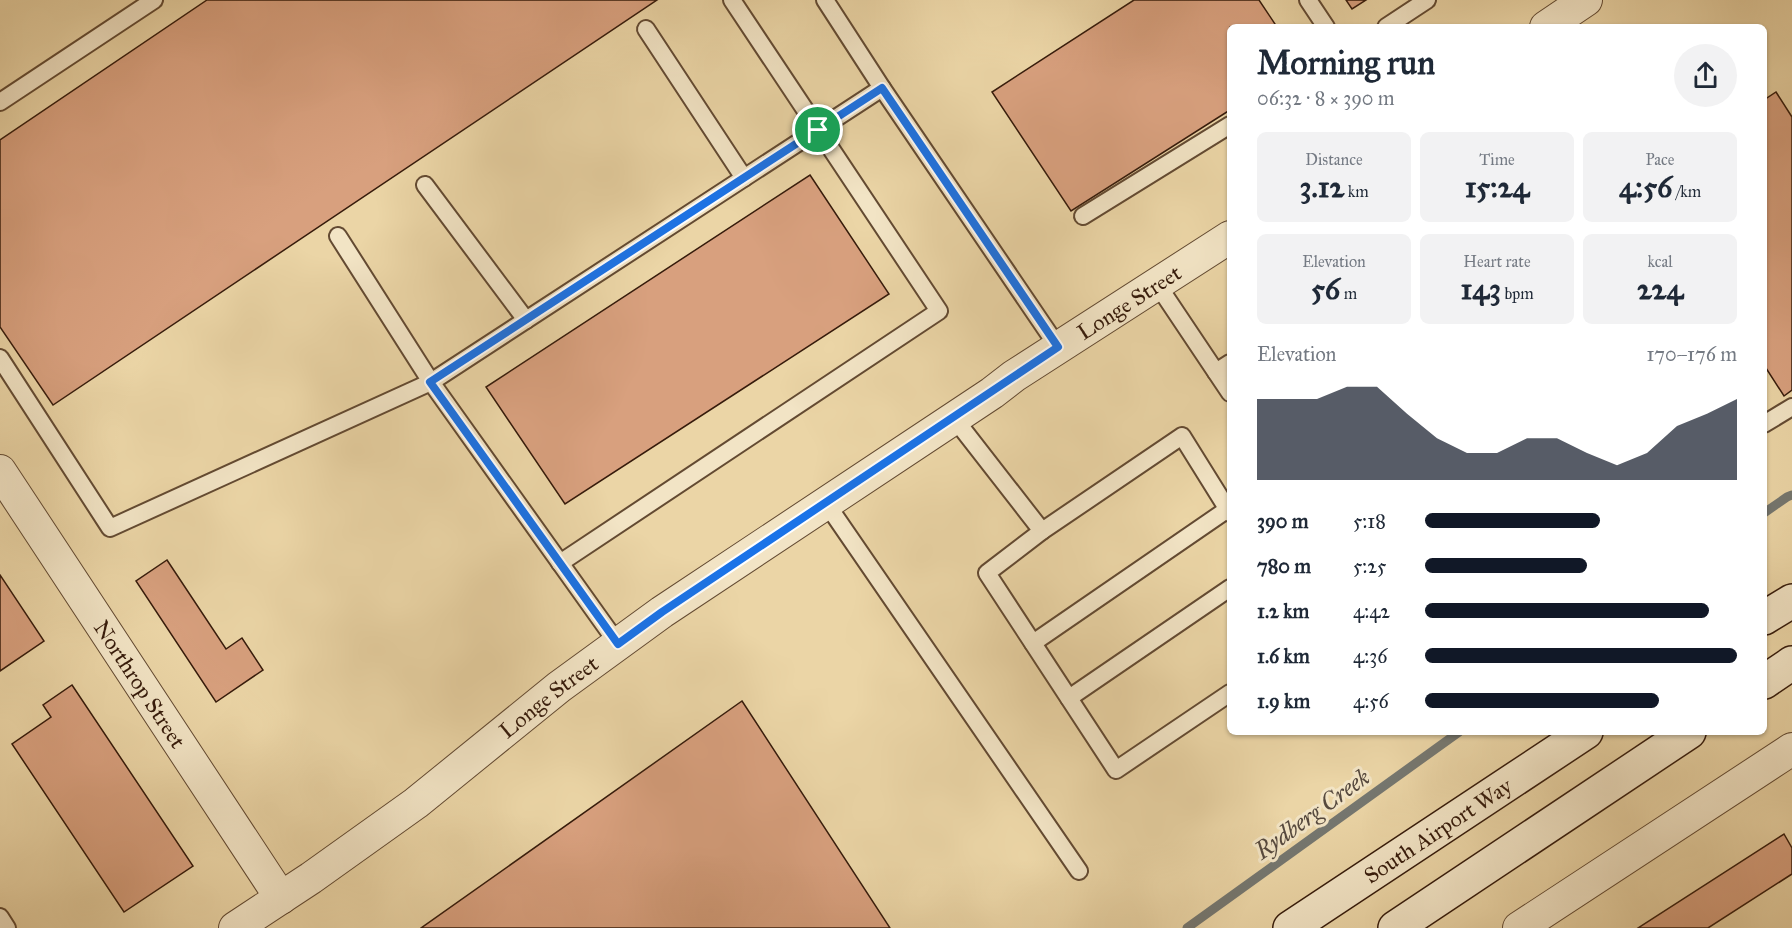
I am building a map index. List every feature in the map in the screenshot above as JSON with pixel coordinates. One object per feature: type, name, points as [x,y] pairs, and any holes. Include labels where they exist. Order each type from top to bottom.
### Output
[{"type":"main road","points":[[1767,616],[1792,601]]},
{"type":"main road","points":[[1767,680],[1792,663]]},
{"type":"main road","name":"South Airport Way","points":[[1290,928],[1581,735]]},
{"type":"main road","points":[[1395,928],[1684,735]]},
{"type":"street","points":[[1550,24],[1586,0]]},
{"type":"street","name":"Longe Street","points":[[235,928],[416,803],[559,687],[662,612],[1058,347],[1227,239]]},
{"type":"street","name":"Northrop Street","points":[[0,471],[280,898]]},
{"type":"street","points":[[1519,928],[1789,759]]},
{"type":"lane","points":[[0,102],[154,0]]},
{"type":"lane","points":[[560,563],[939,311],[732,0]]},
{"type":"lane","points":[[825,0],[1058,347]]},
{"type":"lane","points":[[1308,0],[1324,24]]},
{"type":"lane","points":[[1391,24],[1427,0]]},
{"type":"lane","points":[[646,29],[744,178]]},
{"type":"lane","points":[[0,358],[110,528],[430,382],[882,88]]},
{"type":"lane","points":[[1083,216],[1227,127]]},
{"type":"lane","points":[[425,185],[526,320]]},
{"type":"lane","points":[[338,236],[430,382],[618,644]]},
{"type":"lane","points":[[1157,284],[1223,368]]},
{"type":"lane","points":[[1767,422],[1792,407]]},
{"type":"lane","points":[[954,418],[1042,531]]},
{"type":"lane","points":[[1227,508],[1182,436],[1042,531],[987,573],[1116,770],[1227,695]]},
{"type":"lane","points":[[826,503],[1078,871]]},
{"type":"lane","points":[[1033,643],[1227,512]]},
{"type":"lane","points":[[1069,698],[1227,590]]},
{"type":"lane","points":[[0,917],[7,928]]},
{"type":"building","points":[[207,0],[657,0],[53,405],[0,327],[0,140]]},
{"type":"building","points":[[1134,0],[1259,0],[1275,24],[1227,24],[1227,112],[1071,211],[992,92]]},
{"type":"building","points":[[1346,0],[1366,0],[1352,9]]},
{"type":"building","points":[[1776,92],[1792,117],[1792,390],[1784,396],[1767,370],[1767,98]]},
{"type":"building","points":[[810,175],[889,294],[565,504],[486,387]]},
{"type":"building","points":[[167,560],[226,649],[242,638],[263,670],[216,702],[136,581]]},
{"type":"building","points":[[0,575],[44,641],[0,671]]},
{"type":"building","points":[[72,685],[193,866],[124,912],[12,744],[51,717],[43,705]]},
{"type":"building","points":[[742,701],[890,928],[421,928]]},
{"type":"building","points":[[1784,834],[1792,848],[1792,874],[1708,928],[1638,928]]},
{"type":"waterway","name":"Rydberg Creek","points":[[1767,511],[1792,495]]},
{"type":"waterway","name":"Rydberg Creek","points":[[1187,928],[1455,735]]},
{"type":"route","points":[[882,88],[1058,347],[662,612],[618,644],[430,382],[818,130],[882,88]]}]
